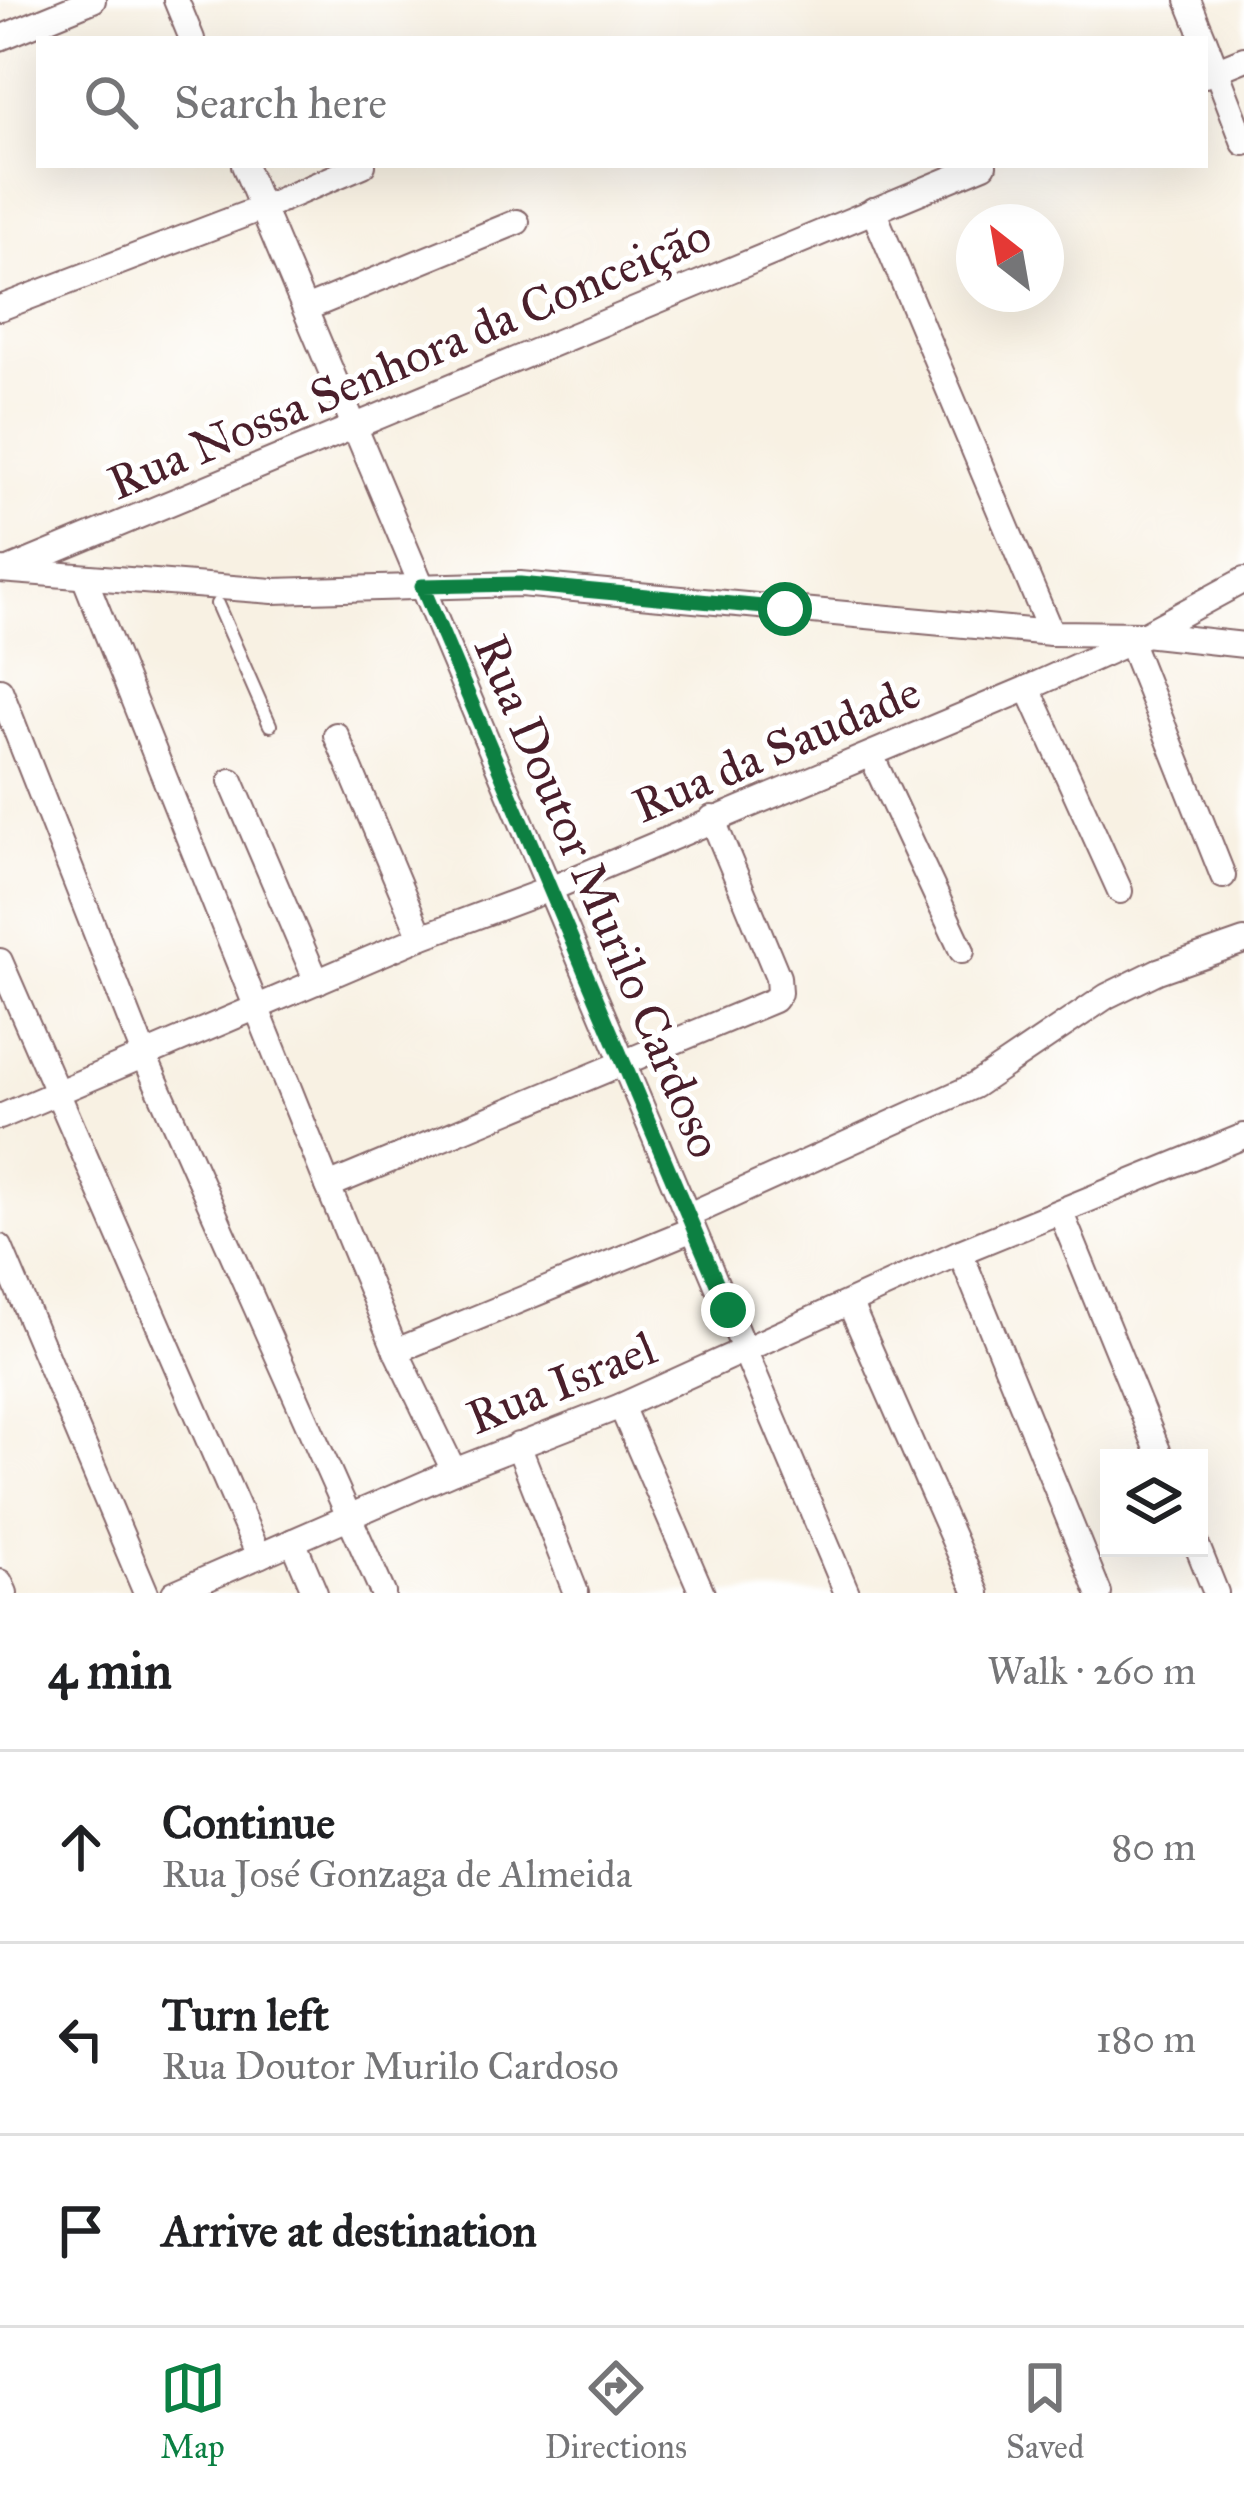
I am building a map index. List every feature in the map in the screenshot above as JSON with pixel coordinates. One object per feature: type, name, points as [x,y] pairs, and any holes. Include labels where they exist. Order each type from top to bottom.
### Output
[{"type":"street","points":[[0,38],[93,0]]},
{"type":"street","points":[[176,0],[191,36]]},
{"type":"street","points":[[1188,0],[1203,36]]},
{"type":"street","points":[[1244,58],[1211,73],[1244,142]]},
{"type":"street","name":"Rua Doutor Murilo Cardoso","points":[[245,168],[847,1593]]},
{"type":"street","points":[[0,308],[356,168]]},
{"type":"street","name":"Rua Nossa Senhora da Conceição","points":[[3,571],[977,168]]},
{"type":"street","points":[[873,210],[1051,633]]},
{"type":"street","points":[[305,309],[517,222]]},
{"type":"street","points":[[3,571],[212,594],[520,584],[1244,646]]},
{"type":"street","points":[[85,579],[396,1351],[454,1471]]},
{"type":"street","name":"Rua da Saudade","points":[[0,1117],[1028,688],[1137,638],[1244,580]]},
{"type":"street","points":[[1137,638],[1223,876]]},
{"type":"street","points":[[1028,688],[1120,890]]},
{"type":"street","points":[[0,690],[144,1055],[383,1593]]},
{"type":"street","points":[[336,735],[422,937]]},
{"type":"street","points":[[871,755],[962,951]]},
{"type":"street","points":[[231,781],[317,982]]},
{"type":"street","points":[[328,1186],[774,1000],[778,977],[712,818]]},
{"type":"street","points":[[396,1351],[691,1222],[974,1086],[1107,996],[1158,971],[1244,941]]},
{"type":"street","points":[[0,961],[259,1556]]},
{"type":"street","name":"Rua Israel","points":[[189,1591],[454,1471],[621,1406],[960,1252],[1244,1136]]},
{"type":"street","points":[[1061,1214],[1157,1449]]},
{"type":"street","points":[[0,1247],[146,1593]]},
{"type":"street","points":[[960,1252],[1099,1593]]},
{"type":"street","points":[[850,1304],[977,1593]]},
{"type":"street","points":[[621,1406],[702,1593]]},
{"type":"street","points":[[518,1445],[576,1593]]},
{"type":"street","points":[[293,1541],[315,1593]]},
{"type":"street","points":[[1202,1557],[1216,1593]]},
{"type":"street","points":[[0,1582],[5,1593]]},
{"type":"lane","points":[[212,594],[270,724]]},
{"type":"route","points":[[728,1310],[422,586],[520,584],[785,609]]}]
